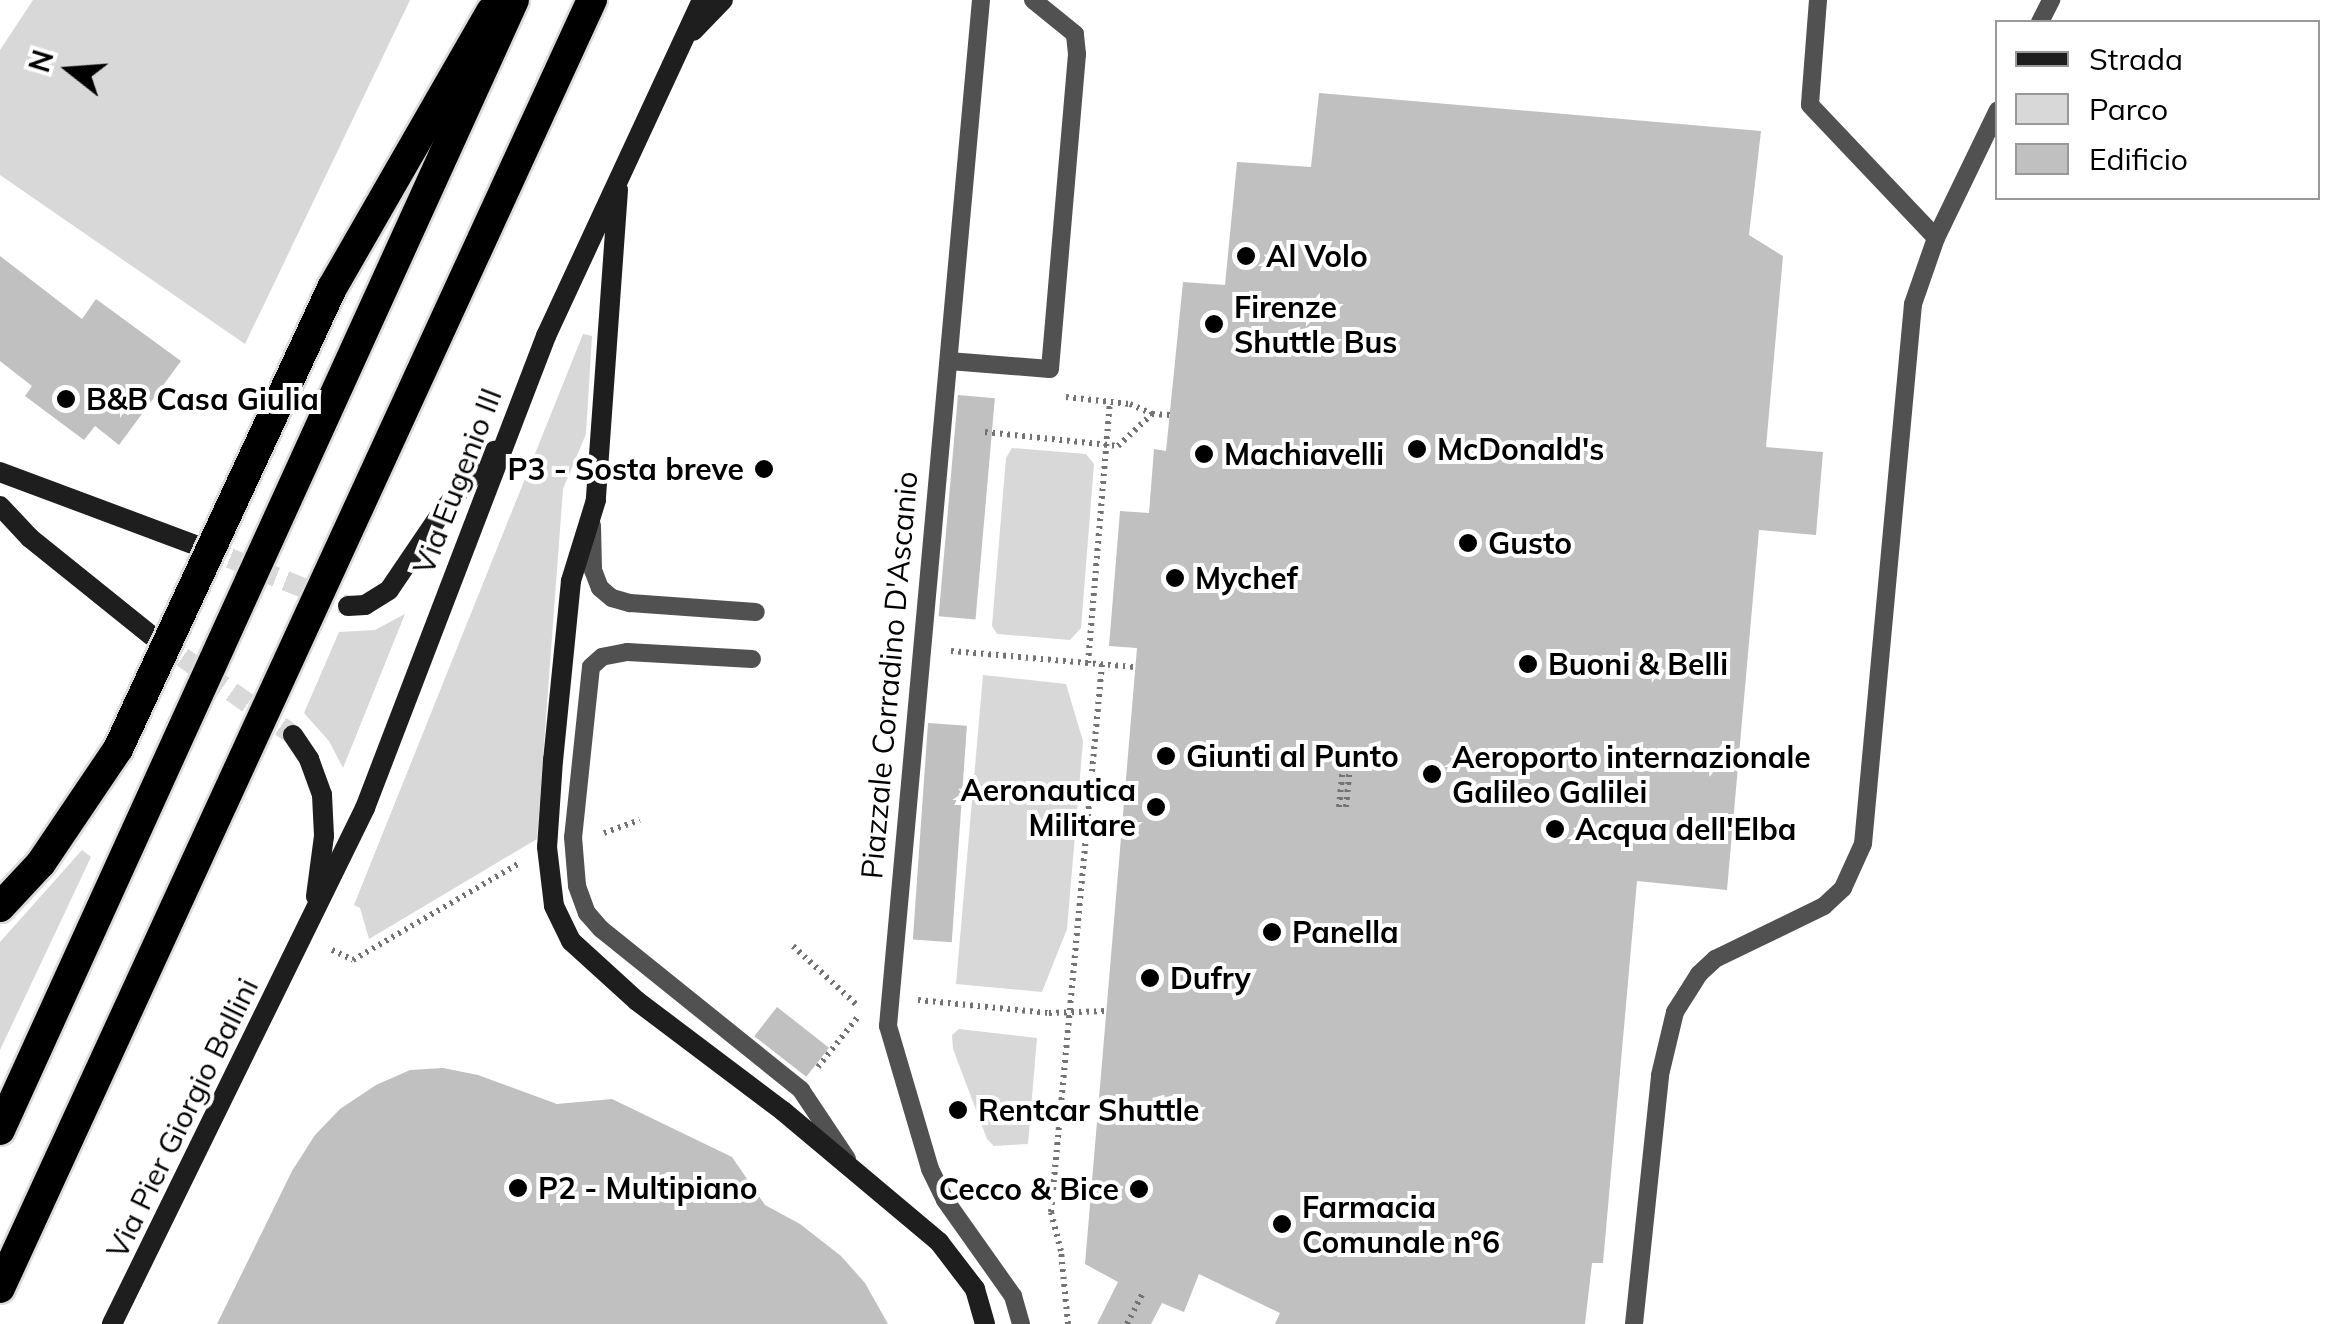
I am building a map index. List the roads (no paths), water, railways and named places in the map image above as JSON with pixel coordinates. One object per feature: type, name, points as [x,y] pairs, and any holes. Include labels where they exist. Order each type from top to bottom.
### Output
[{"type":"highway","points":[[0,907],[41,863],[118,749],[332,288],[497,0]]},
{"type":"highway","points":[[0,1130],[514,0]]},
{"type":"highway","points":[[0,1288],[592,0]]},
{"type":"street","name":"Via Eugenio III","points":[[309,927],[402,717],[505,438],[675,51],[702,0]]},
{"type":"street","name":"Via Eugenio III","points":[[675,51],[722,0]]},
{"type":"street","points":[[619,177],[600,468],[567,610],[547,847],[554,906],[572,941],[587,958],[853,1168],[939,1242],[974,1290],[985,1324]]},
{"type":"street","points":[[348,606],[365,605],[389,590],[444,509],[505,438]]},
{"type":"street","points":[[0,472],[50,495],[195,544]]},
{"type":"street","points":[[0,506],[41,547],[152,636]]},
{"type":"street","points":[[293,734],[309,759],[322,795],[324,836],[309,927]]},
{"type":"street","name":"Via Pier Giorgio Ballini","points":[[112,1324],[309,927]]},
{"type":"lane","name":"Piazzale Corradino D'Ascanio","points":[[981,0],[920,649],[890,998],[891,1045],[930,1169],[945,1200],[1006,1284],[1022,1324]]},
{"type":"lane","points":[[948,361],[1050,369],[1078,54],[1075,34],[1033,0]]},
{"type":"lane","points":[[1818,0],[1810,105],[1936,238]]},
{"type":"lane","points":[[1634,1324],[1660,1075],[1675,1012],[1699,974],[1715,959],[1824,906],[1843,888],[1863,844],[1913,304],[1936,238],[1995,116]]},
{"type":"lane","points":[[592,513],[594,570],[600,588],[612,598],[630,603],[756,612]]},
{"type":"lane","points":[[752,659],[627,652],[596,661],[586,680],[574,838],[578,886],[594,922],[801,1090],[853,1168]]},
{"type":"tunnel","points":[[202,547],[348,606]]},
{"type":"tunnel","points":[[158,640],[293,735]]},
{"type":"place","name":"Al Volo","points":[[1246,256]]},
{"type":"place","name":"Firenze Shuttle Bus","points":[[1214,324]]},
{"type":"place","name":"B&B Casa Giulia","points":[[66,399]]},
{"type":"place","name":"McDonald's","points":[[1417,449]]},
{"type":"place","name":"Machiavelli","points":[[1204,454]]},
{"type":"place","name":"P3 - Sosta breve","points":[[764,469]]},
{"type":"place","name":"Gusto","points":[[1468,543]]},
{"type":"place","name":"Mychef","points":[[1175,578]]},
{"type":"place","name":"Buoni & Belli","points":[[1528,664]]},
{"type":"place","name":"Giunti al Punto","points":[[1166,756]]},
{"type":"place","name":"Aeroporto internazionale Galileo Galilei","points":[[1432,774]]},
{"type":"place","name":"Aeronautica Militare","points":[[1156,807]]},
{"type":"place","name":"Acqua dell'Elba","points":[[1555,829]]},
{"type":"place","name":"Panella","points":[[1272,932]]},
{"type":"place","name":"Dufry","points":[[1150,978]]},
{"type":"place","name":"Rentcar Shuttle","points":[[958,1110]]},
{"type":"place","name":"P2 - Multipiano","points":[[518,1188]]},
{"type":"place","name":"Cecco & Bice","points":[[1139,1189]]},
{"type":"place","name":"Farmacia Comunale n°6","points":[[1282,1224]]}]
